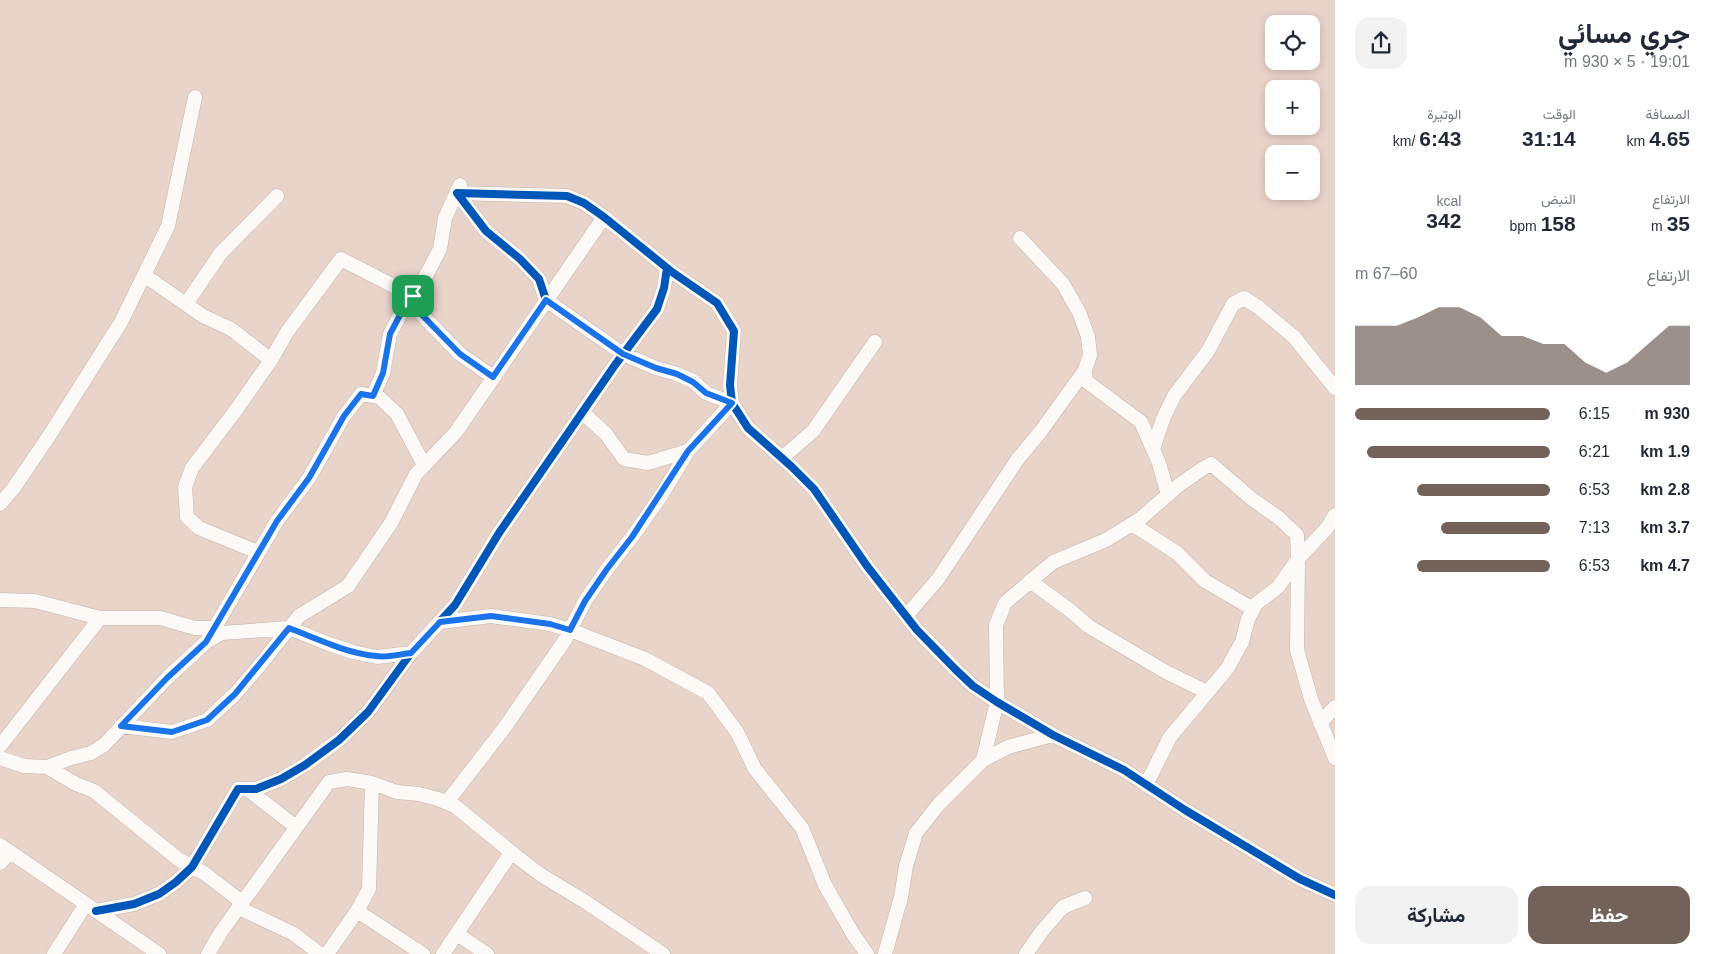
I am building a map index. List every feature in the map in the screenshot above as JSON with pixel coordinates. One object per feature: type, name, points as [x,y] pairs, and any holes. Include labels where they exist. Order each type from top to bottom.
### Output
[{"type":"street","points":[[0,504],[13,489],[49,436],[121,322],[168,226],[195,96]]},
{"type":"street","points":[[459,189],[567,196],[584,203],[667,268],[717,303],[734,331],[730,386],[732,403],[748,428],[814,490],[867,566],[916,630],[955,669],[973,686],[997,702],[1053,735],[1124,770],[1300,879],[1335,895]]},
{"type":"street","points":[[373,396],[383,373],[390,334],[440,249],[445,218],[459,189]]},
{"type":"street","points":[[459,189],[486,231],[539,279],[546,300],[623,354],[656,368],[677,374],[693,382],[706,393],[732,403]]},
{"type":"street","points":[[186,304],[220,254],[277,196]]},
{"type":"street","points":[[121,726],[172,732],[207,720],[235,694],[299,616],[348,586],[391,523],[416,474],[456,432],[604,217]]},
{"type":"street","points":[[906,616],[938,579],[1017,460],[1041,431],[1085,370],[1090,355],[1088,337],[1079,312],[1062,284],[1020,238]]},
{"type":"street","points":[[258,552],[199,528],[186,517],[185,487],[192,468],[271,360],[287,332],[340,259],[413,296]]},
{"type":"street","points":[[54,954],[91,908],[134,904],[160,894],[176,882],[192,867],[238,789],[256,789],[281,779],[305,765],[339,740],[368,712],[411,653],[455,605],[499,533],[582,412],[657,309],[664,288],[667,268]]},
{"type":"street","points":[[144,275],[203,316],[231,328],[271,360]]},
{"type":"street","points":[[413,296],[414,303],[423,316],[460,354],[493,377]]},
{"type":"street","points":[[1153,449],[1174,396],[1208,351],[1233,304],[1244,298],[1258,306],[1294,336],[1335,388]]},
{"type":"street","points":[[782,458],[813,431],[875,342]]},
{"type":"street","points":[[1085,370],[1086,381],[1141,422],[1153,449],[1168,495]]},
{"type":"street","points":[[0,758],[24,766],[47,767],[91,753],[104,745],[167,678],[218,631],[258,552],[277,521],[309,478],[344,416],[361,394],[379,397],[397,414],[424,465]]},
{"type":"street","points":[[446,802],[505,727],[565,640],[585,601],[632,537],[688,451],[732,403]]},
{"type":"street","points":[[582,412],[606,434],[624,459],[648,463],[688,451]]},
{"type":"street","points":[[982,760],[997,702],[996,625],[1005,603],[1053,562],[1106,540],[1132,524],[1211,464],[1252,499],[1280,518],[1297,535],[1297,650],[1311,699],[1320,722],[1331,739],[1335,758]]},
{"type":"street","points":[[1146,784],[1170,737],[1227,669],[1242,642],[1248,619],[1256,604],[1278,587],[1298,559],[1327,528],[1335,515]]},
{"type":"street","points":[[1132,524],[1177,553],[1205,581],[1253,609]]},
{"type":"street","points":[[1030,581],[1072,610],[1088,626],[1166,672],[1207,692]]},
{"type":"street","points":[[0,600],[35,602],[100,618],[160,618],[195,628],[218,631],[289,628],[329,644],[377,657],[411,653]]},
{"type":"street","points":[[440,622],[491,616],[550,624],[645,659],[708,693],[737,732],[755,769],[802,828],[825,885],[866,954]]},
{"type":"street","points":[[0,746],[100,618]]},
{"type":"street","points":[[1320,722],[1335,706]]},
{"type":"street","points":[[885,954],[901,898],[906,866],[916,833],[939,804],[982,760],[1008,747],[1053,735]]},
{"type":"street","points":[[47,767],[76,784],[94,791],[178,859],[204,873],[241,906],[294,934],[320,954]]},
{"type":"street","points":[[208,954],[328,782],[347,779],[372,783],[397,792],[419,794],[455,806],[511,853],[541,875],[584,901],[663,954]]},
{"type":"street","points":[[327,954],[357,911],[369,889],[372,783]]},
{"type":"street","points":[[247,789],[296,827]]},
{"type":"street","points":[[0,863],[5,848],[159,954]]},
{"type":"street","points":[[443,954],[511,853]]},
{"type":"street","points":[[1026,954],[1042,931],[1063,908],[1085,898]]},
{"type":"street","points":[[357,911],[423,954]]},
{"type":"street","points":[[457,934],[488,954]]},
{"type":"cycle path","points":[[732,403],[706,393],[693,381],[623,354],[546,300],[539,279],[520,259],[486,231],[457,193],[567,196],[584,203],[672,272],[717,303],[734,331],[730,385],[732,403],[748,428],[814,489],[867,566],[906,616],[955,669],[973,686],[997,702],[1053,735],[1124,770],[1185,810],[1300,879],[1335,895]]},
{"type":"cycle path","points":[[96,911],[134,904],[159,894],[176,882],[192,867],[238,789],[256,789],[281,779],[305,765],[339,740],[368,712],[411,653],[455,605],[499,533],[615,365],[657,309],[664,288],[667,268]]},
{"type":"route","points":[[413,296],[414,303],[423,316],[460,354],[493,377],[546,300],[623,354],[656,368],[677,374],[693,382],[706,393],[732,403],[688,451],[661,496],[585,601],[570,630],[550,624],[491,616],[440,622],[411,653],[377,657],[353,652],[289,628],[235,694],[207,720],[172,732],[121,726],[167,678],[206,642],[277,521],[309,478],[344,416],[361,394],[373,396],[383,373],[390,334],[413,296]]}]
